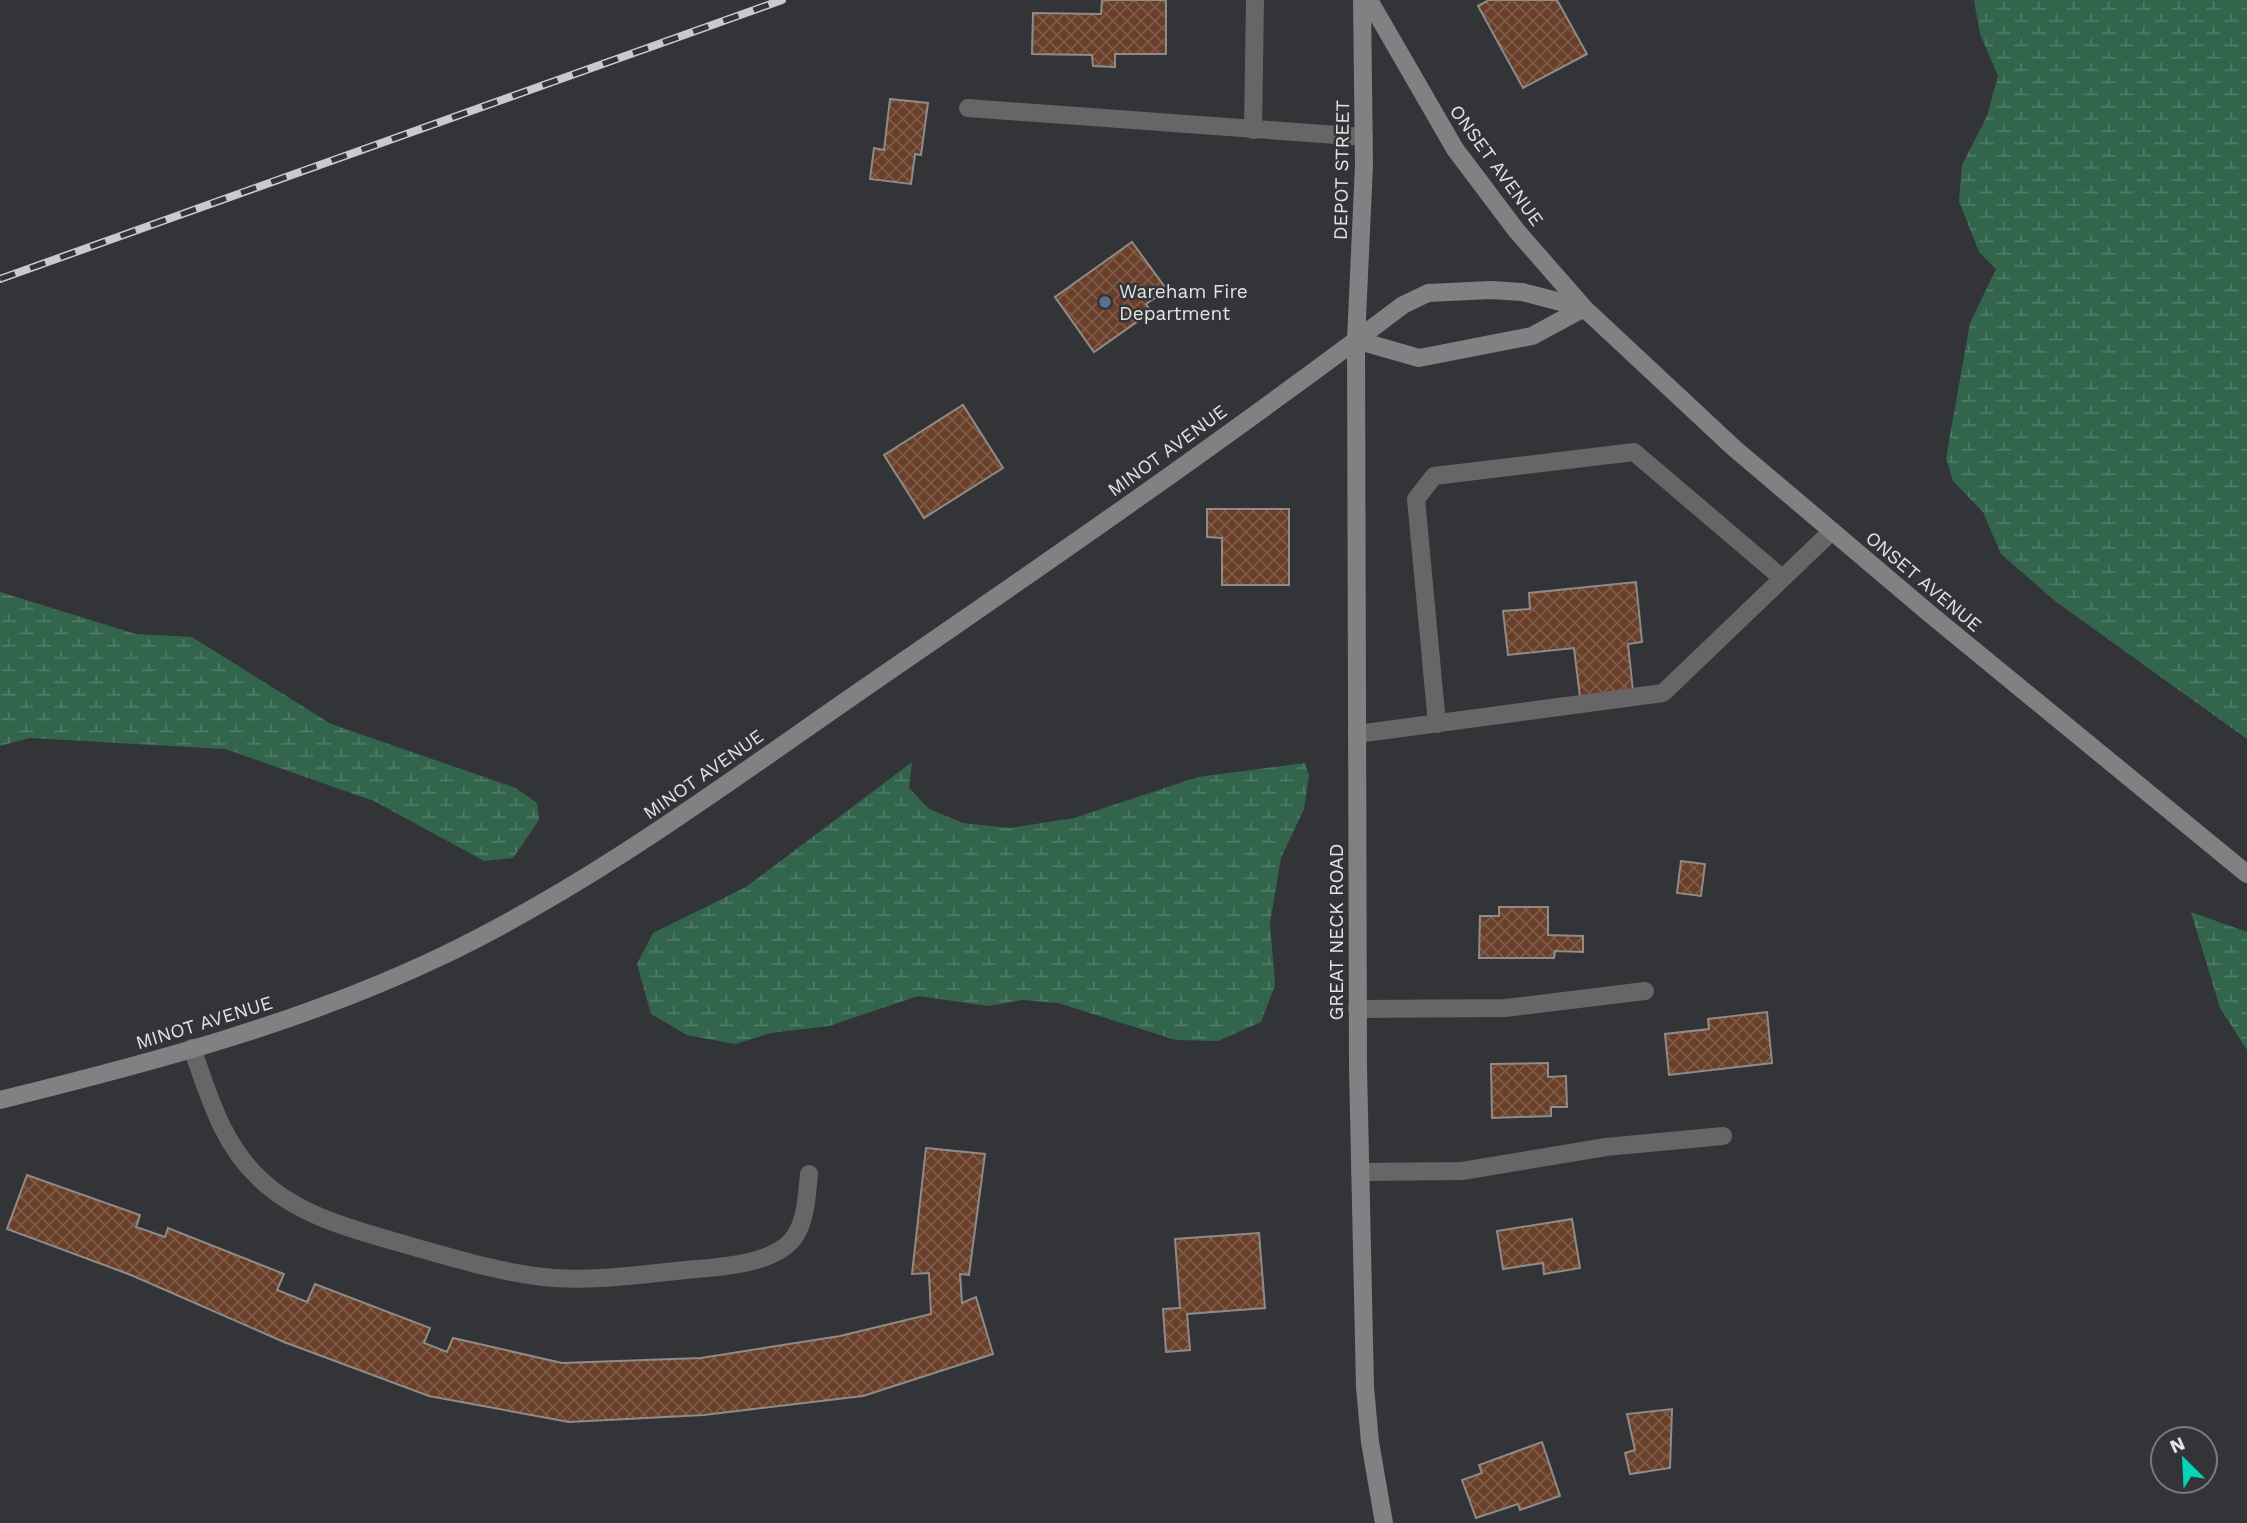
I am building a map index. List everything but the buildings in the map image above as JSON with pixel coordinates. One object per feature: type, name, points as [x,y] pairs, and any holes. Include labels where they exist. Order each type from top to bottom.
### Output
[{"type":"main road","name":"DEPOT STREET","points":[[1356,340],[1364,165],[1362,0]]},
{"type":"main road","name":"ONSET AVENUE","points":[[1369,0],[1455,149],[1517,230],[1584,307],[1734,448],[2247,874]]},
{"type":"main road","name":"ONSET AVENUE","points":[[1356,340],[1403,305],[1428,293],[1491,290],[1521,292],[1584,307]]},
{"type":"main road","points":[[1356,340],[1419,358],[1532,336],[1584,307]]},
{"type":"main road","name":"GREAT NECK ROAD","points":[[1356,340],[1357,1009],[1365,1387],[1374,1469],[1384,1523]]},
{"type":"main road","name":"MINOT AVENUE","points":[[0,1100],[76,1081],[282,1021],[358,993],[451,952],[549,899],[642,842],[1008,589],[1356,340]]},
{"type":"street","points":[[1253,130],[1255,0]]},
{"type":"street","points":[[968,108],[1364,137]]},
{"type":"street","points":[[1437,724],[1416,499],[1434,476],[1634,452],[1782,578]]},
{"type":"street","points":[[1357,734],[1663,693],[1832,531]]},
{"type":"street","points":[[1357,1009],[1505,1008],[1645,991]]},
{"type":"street","points":[[192,1048],[213,1110],[228,1139],[249,1167],[281,1195],[326,1219],[354,1230],[502,1271],[582,1279],[723,1267],[752,1261],[781,1249],[792,1240],[802,1216],[809,1174]]},
{"type":"street","points":[[1360,1172],[1462,1171],[1606,1147],[1723,1136]]},
{"type":"green space","points":[[1974,0],[2247,0],[2247,739],[2055,601],[2001,554],[1983,512],[1953,481],[1946,458],[1970,323],[1996,269],[1979,252],[1959,201],[1962,165],[1987,116],[1998,76],[1980,34]]},
{"type":"green space","points":[[0,592],[136,634],[192,637],[331,724],[516,788],[537,803],[539,820],[513,858],[484,861],[374,801],[225,749],[29,738],[0,746]]},
{"type":"green space","points":[[912,762],[909,788],[929,809],[963,823],[1010,828],[1074,818],[1198,777],[1305,763],[1309,776],[1304,809],[1281,858],[1270,923],[1275,985],[1261,1022],[1218,1041],[1176,1040],[1058,1003],[1022,1000],[988,1006],[918,996],[829,1026],[771,1033],[735,1044],[687,1035],[651,1014],[637,964],[653,933],[746,887]]},
{"type":"green space","points":[[2191,912],[2247,932],[2247,1050],[2220,1008]]},
{"type":"railway","points":[[0,279],[782,0]]},
{"type":"place","name":"Wareham Fire Department","points":[[1105,302]]}]
